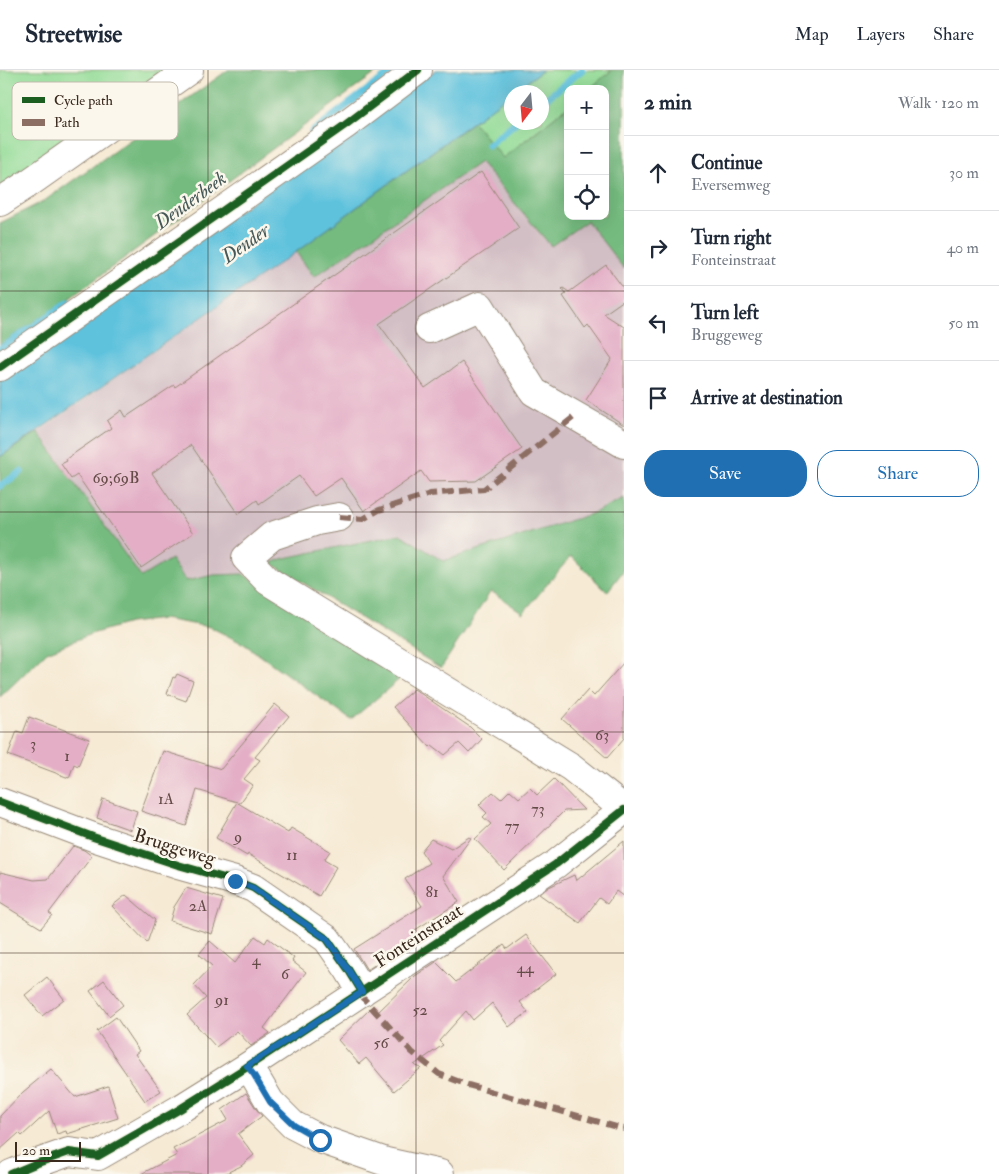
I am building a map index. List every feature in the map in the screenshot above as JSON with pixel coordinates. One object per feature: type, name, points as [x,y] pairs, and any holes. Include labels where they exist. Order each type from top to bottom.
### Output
[{"type":"street","points":[[172,82],[189,70]]},
{"type":"street","points":[[0,367],[345,125],[418,70]]},
{"type":"street","points":[[0,202],[90,140]]},
{"type":"street","points":[[429,329],[480,306],[534,392],[624,444]]},
{"type":"street","name":"Fonteinstraat","points":[[11,1174],[69,1152],[103,1165],[188,1104],[556,864],[624,810],[571,767],[268,581],[246,558],[272,536],[317,521],[339,517]]},
{"type":"street","name":"Bruggeweg","points":[[0,802],[93,837],[253,888],[327,939],[362,992]]},
{"type":"street","points":[[247,1066],[270,1102],[294,1125],[320,1140],[386,1162],[440,1174]]},
{"type":"shaded area","points":[[480,161],[546,241],[587,220],[624,269],[624,498],[594,513],[443,561],[400,534],[285,558],[243,574],[214,575],[186,581],[141,577],[38,432],[296,252],[314,277]]},
{"type":"green space","points":[[0,70],[166,70],[149,82],[12,82],[12,140],[68,140],[0,189]]},
{"type":"green space","points":[[228,70],[380,70],[66,301],[0,345],[0,223],[44,201],[130,140],[178,140],[178,106]]},
{"type":"green space","points":[[543,70],[612,70],[594,85],[564,85],[564,109],[549,121],[549,85],[522,85]]},
{"type":"green space","points":[[612,70],[624,70],[624,269],[587,221],[551,246],[480,162],[314,277],[296,252],[473,122],[503,158],[538,130],[549,130],[549,121],[564,109],[564,220],[609,220],[609,85],[594,85]]},
{"type":"green space","points":[[504,98],[504,130],[538,130],[503,158],[473,122]]},
{"type":"green space","points":[[38,432],[141,577],[171,559],[186,581],[214,575],[243,574],[408,672],[351,720],[244,644],[210,627],[163,619],[129,623],[91,634],[47,652],[0,697],[0,457]]},
{"type":"green space","points":[[624,498],[624,570],[607,592],[571,556],[523,613],[491,591],[441,668],[271,563],[285,558],[400,534],[443,561],[594,513]]},
{"type":"water","name":"Dender","points":[[435,70],[543,70],[523,85],[504,85],[504,99],[296,252],[0,457],[0,378],[357,128]]},
{"type":"building","points":[[481,172],[519,228],[379,324],[425,388],[462,362],[522,449],[476,481],[429,482],[421,471],[364,511],[341,478],[314,496],[299,476],[259,504],[257,500],[238,514],[191,445],[152,473],[193,533],[141,568],[77,475],[71,479],[61,464],[111,428],[107,421],[122,410],[126,417],[174,385],[175,387]]},
{"type":"building","points":[[606,265],[624,289],[624,300],[604,314],[624,327],[624,425],[586,400],[612,359],[588,325],[585,328],[563,296],[566,294],[562,289],[569,292]]},
{"type":"building","points":[[624,662],[624,738],[607,758],[562,719],[588,690],[594,696]]},
{"type":"building","points":[[177,674],[193,681],[186,701],[167,694],[173,677],[175,678]]},
{"type":"building","points":[[414,689],[470,727],[482,739],[469,753],[459,743],[445,755],[432,745],[430,747],[393,707]]},
{"type":"building","points":[[275,704],[289,716],[255,757],[260,760],[244,779],[253,785],[240,803],[238,803],[288,833],[291,828],[330,851],[324,860],[336,867],[319,896],[248,854],[247,856],[216,838],[237,802],[197,790],[186,826],[141,811],[163,751],[221,769]]},
{"type":"building","points":[[29,717],[89,739],[78,766],[74,764],[69,778],[8,755],[17,731],[23,733]]},
{"type":"building","points":[[554,779],[584,810],[564,811],[504,870],[475,839],[491,824],[483,817],[487,813],[479,805],[493,792],[501,799],[510,790],[519,798],[530,788],[537,795]]},
{"type":"building","points":[[103,799],[137,811],[131,830],[97,818]]},
{"type":"building","points":[[469,837],[471,838],[443,876],[459,902],[415,930],[418,936],[367,970],[354,949],[422,906],[405,879],[429,863],[421,851],[431,839],[451,849]]},
{"type":"building","points":[[624,841],[624,897],[616,891],[607,904],[599,898],[580,923],[539,894],[574,875],[576,881]]},
{"type":"building","points":[[73,846],[84,850],[92,856],[49,913],[52,915],[41,928],[0,903],[0,872],[34,880],[48,879]]},
{"type":"building","points":[[186,888],[223,899],[212,934],[170,921],[174,907]]},
{"type":"building","points":[[126,895],[155,920],[147,943],[112,906]]},
{"type":"building","points":[[526,935],[556,974],[520,1002],[528,1012],[509,1027],[492,1003],[473,1020],[466,1011],[439,1041],[443,1045],[414,1065],[421,1068],[394,1091],[366,1058],[359,1064],[338,1040],[370,1009],[375,1015],[415,976],[436,962],[456,982],[504,945],[507,949]]},
{"type":"building","points":[[255,936],[265,943],[268,938],[294,958],[292,961],[306,972],[264,1028],[270,1033],[251,1046],[237,1031],[216,1047],[187,1015],[206,998],[194,985],[212,966],[199,954],[210,941],[235,963]]},
{"type":"building","points":[[47,977],[64,999],[42,1016],[25,995]]},
{"type":"building","points":[[104,980],[123,1005],[109,1016],[90,991]]},
{"type":"building","points":[[116,1017],[139,1051],[135,1054],[161,1091],[145,1101],[97,1031]]},
{"type":"building","points":[[51,1069],[75,1097],[108,1086],[118,1118],[67,1134],[66,1131],[57,1134],[49,1111],[22,1136],[19,1133],[0,1150],[0,1116],[23,1092]]},
{"type":"building","points":[[246,1093],[262,1116],[238,1134],[254,1155],[241,1166],[224,1174],[141,1174],[177,1155],[173,1149],[228,1120],[222,1110]]},
{"type":"waterway","name":"Denderbeek","points":[[312,132],[394,70]]},
{"type":"waterway","points":[[549,96],[582,70]]},
{"type":"waterway","points":[[488,145],[506,130]]},
{"type":"waterway","name":"Denderbeek","points":[[0,349],[68,303]]},
{"type":"waterway","points":[[0,486],[21,472]]},
{"type":"marked path","points":[[339,517],[363,519],[379,510],[430,494],[484,489],[575,416]]},
{"type":"marked path","points":[[358,994],[412,1052],[439,1074],[468,1085],[624,1129]]},
{"type":"cycle path","points":[[0,367],[345,125],[418,70]]},
{"type":"cycle path","points":[[0,802],[93,837],[253,888],[327,939],[362,992]]},
{"type":"cycle path","points":[[11,1174],[69,1152],[98,1156],[180,1109],[556,864],[624,810]]},
{"type":"route","points":[[235,881],[253,888],[327,939],[362,992],[247,1066],[270,1102],[294,1125],[320,1140]]}]
